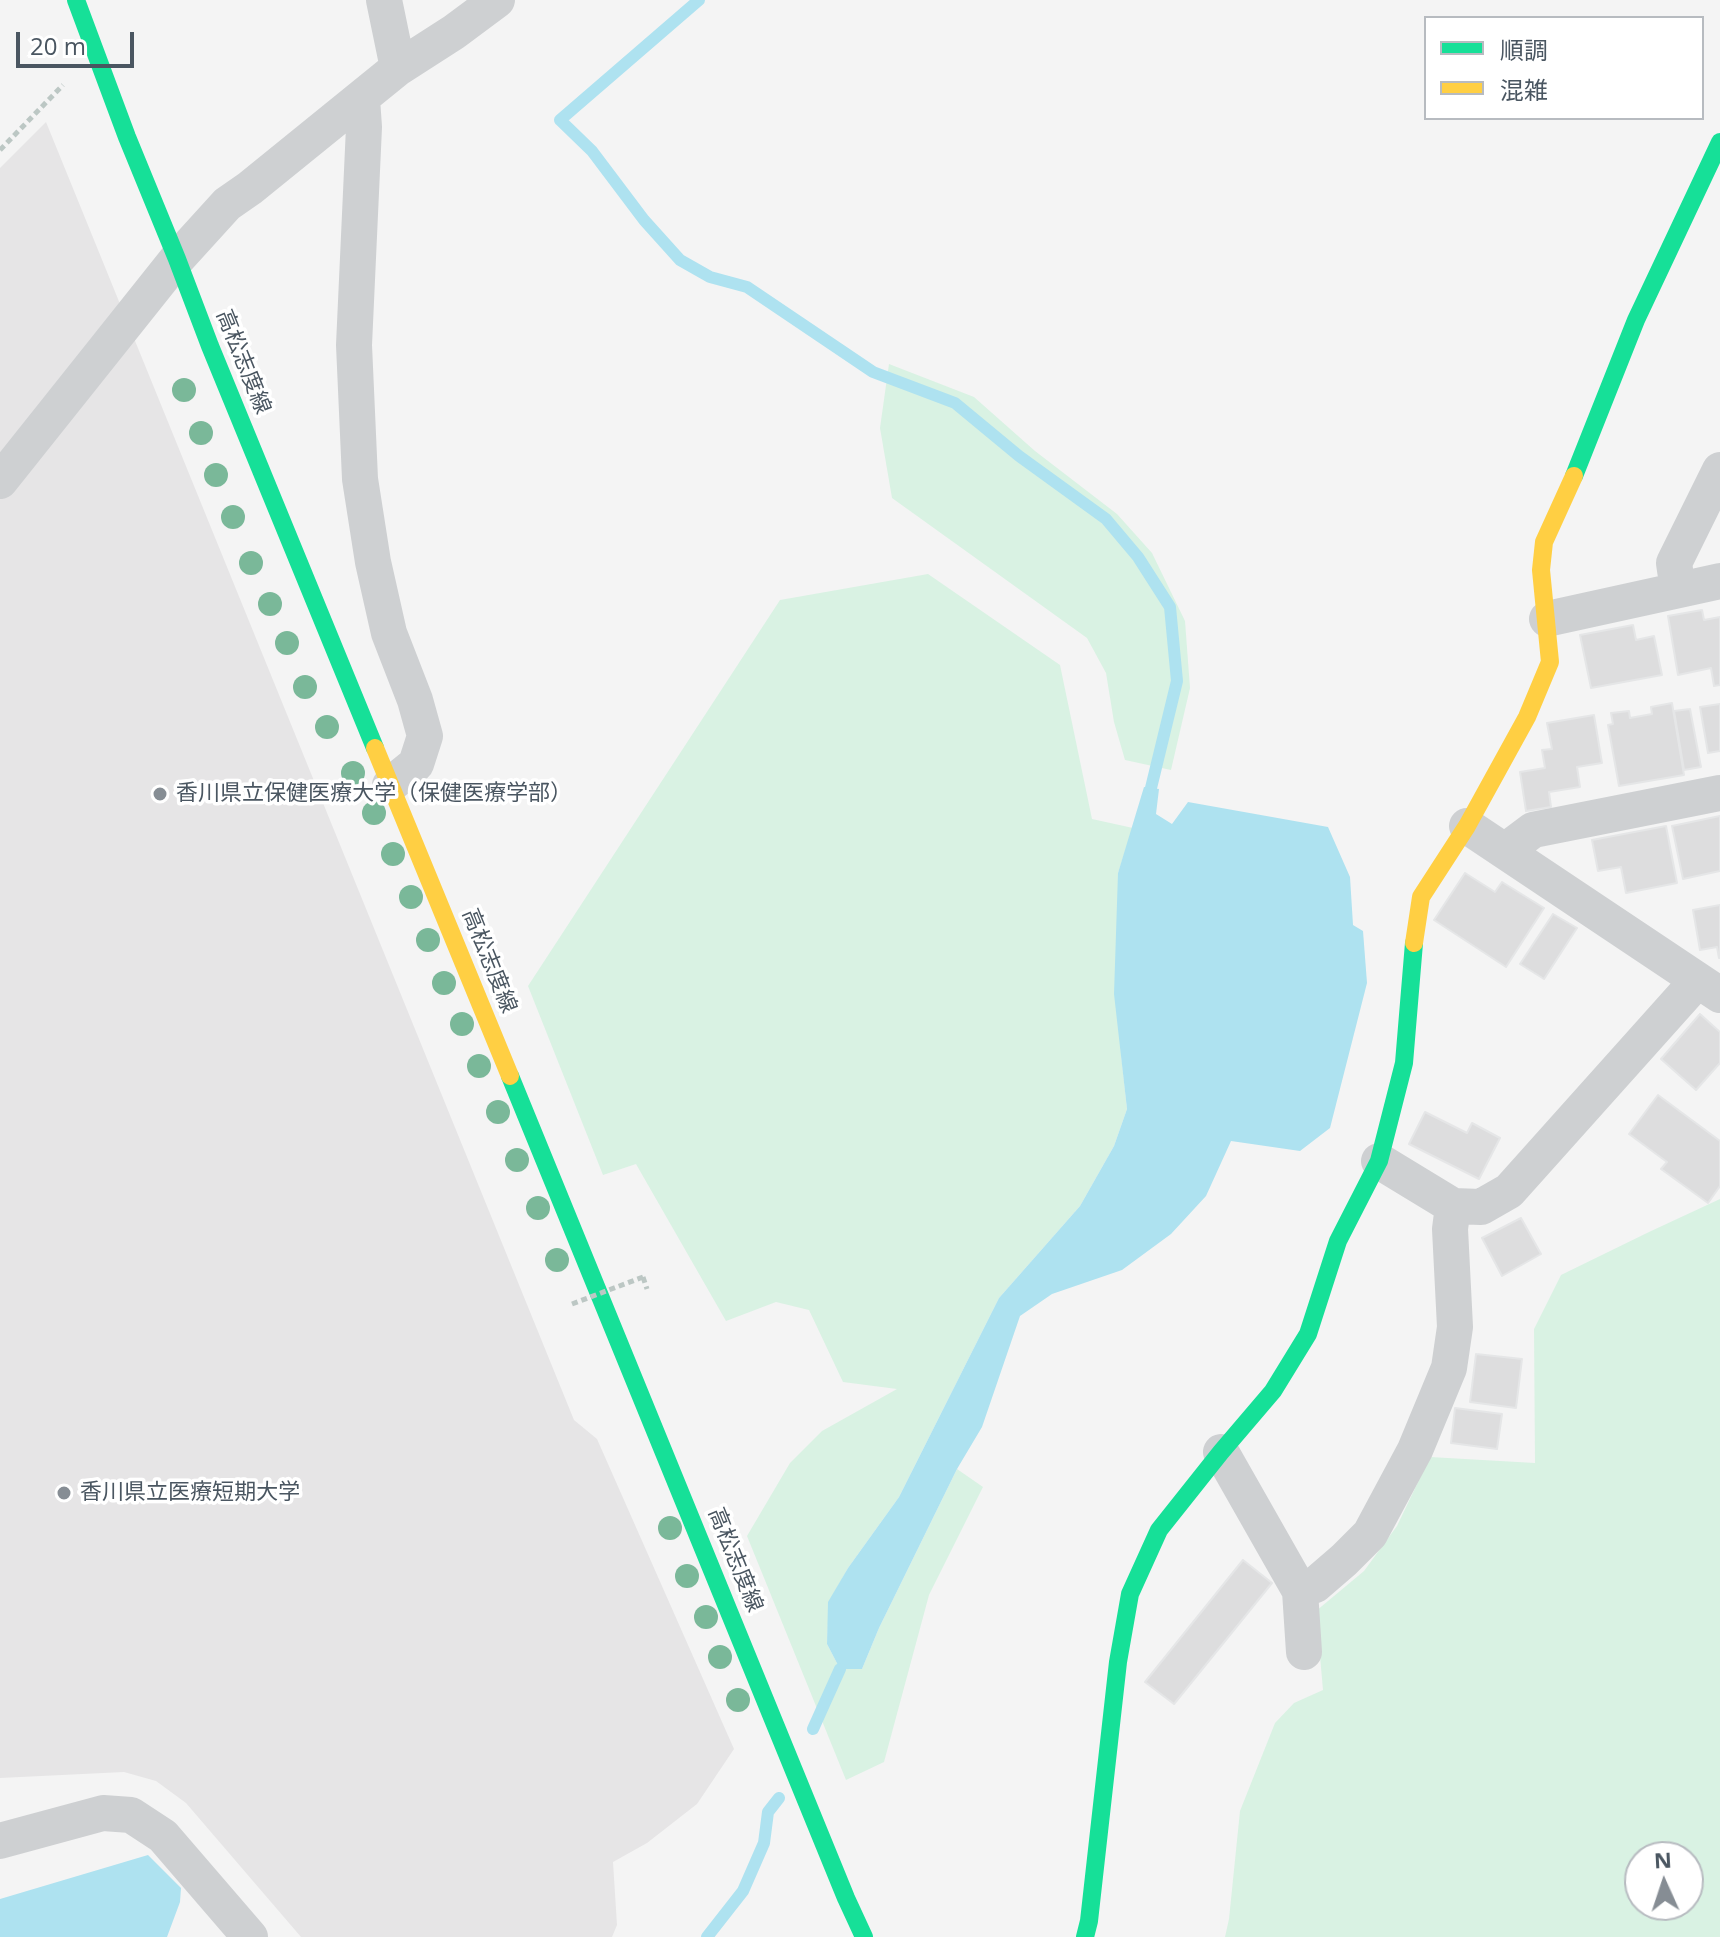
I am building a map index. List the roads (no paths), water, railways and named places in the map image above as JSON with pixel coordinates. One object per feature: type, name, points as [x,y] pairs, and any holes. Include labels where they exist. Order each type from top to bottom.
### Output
[{"type":"main road","name":"高松志度線","points":[[76,0],[210,346],[864,1937]]},
{"type":"main road","points":[[1085,1937],[1118,1662],[1130,1594],[1159,1530],[1273,1391],[1308,1334],[1338,1241],[1379,1161],[1404,1063],[1415,931],[1421,897],[1467,826],[1527,717],[1550,662],[1541,570],[1544,542],[1583,458],[1636,320],[1720,142]]},
{"type":"street","points":[[384,0],[398,68]]},
{"type":"street","points":[[0,481],[177,259],[227,204],[398,68],[497,0]]},
{"type":"street","points":[[362,99],[364,127],[354,345],[360,479],[373,562],[389,633],[415,700],[425,736],[416,764],[390,785]]},
{"type":"street","points":[[1678,590],[1674,563],[1720,470]]},
{"type":"street","points":[[1547,619],[1720,581]]},
{"type":"street","points":[[1505,851],[1533,830],[1720,793]]},
{"type":"street","points":[[1379,1161],[1453,1206],[1481,1207],[1509,1191],[1709,988],[1467,826]]},
{"type":"street","points":[[1300,1591],[1315,1585],[1370,1534],[1415,1450],[1449,1368],[1455,1327],[1450,1229],[1453,1206]]},
{"type":"street","points":[[1221,1452],[1300,1591],[1304,1652]]},
{"type":"street","points":[[0,1841],[103,1813],[131,1815],[163,1836],[250,1937]]},
{"type":"water","points":[[1144,787],[1159,789],[1156,814],[1172,824],[1188,802],[1328,827],[1350,877],[1353,925],[1363,931],[1367,983],[1330,1128],[1300,1151],[1231,1141],[1206,1196],[1171,1234],[1122,1270],[1052,1294],[1020,1316],[982,1427],[957,1469],[862,1669],[840,1669],[827,1644],[828,1602],[848,1568],[899,1497],[999,1298],[1080,1206],[1114,1146],[1127,1109],[1114,994],[1118,873]]},
{"type":"water","points":[[148,1855],[181,1888],[180,1902],[167,1937],[0,1937],[0,1899]]},
{"type":"waterway","points":[[699,0],[560,120],[592,151],[644,220],[680,260],[710,277],[747,287],[873,372],[955,403],[1019,456],[1106,519],[1138,557],[1170,607],[1177,681],[1151,788]]},
{"type":"waterway","points":[[813,1729],[840,1669]]},
{"type":"waterway","points":[[707,1937],[743,1891],[764,1843],[768,1812],[779,1798]]},
{"type":"place","name":"香川県立保健医療大学（保健医療学部）","points":[[160,794]]},
{"type":"place","name":"香川県立医療短期大学","points":[[64,1493]]}]
